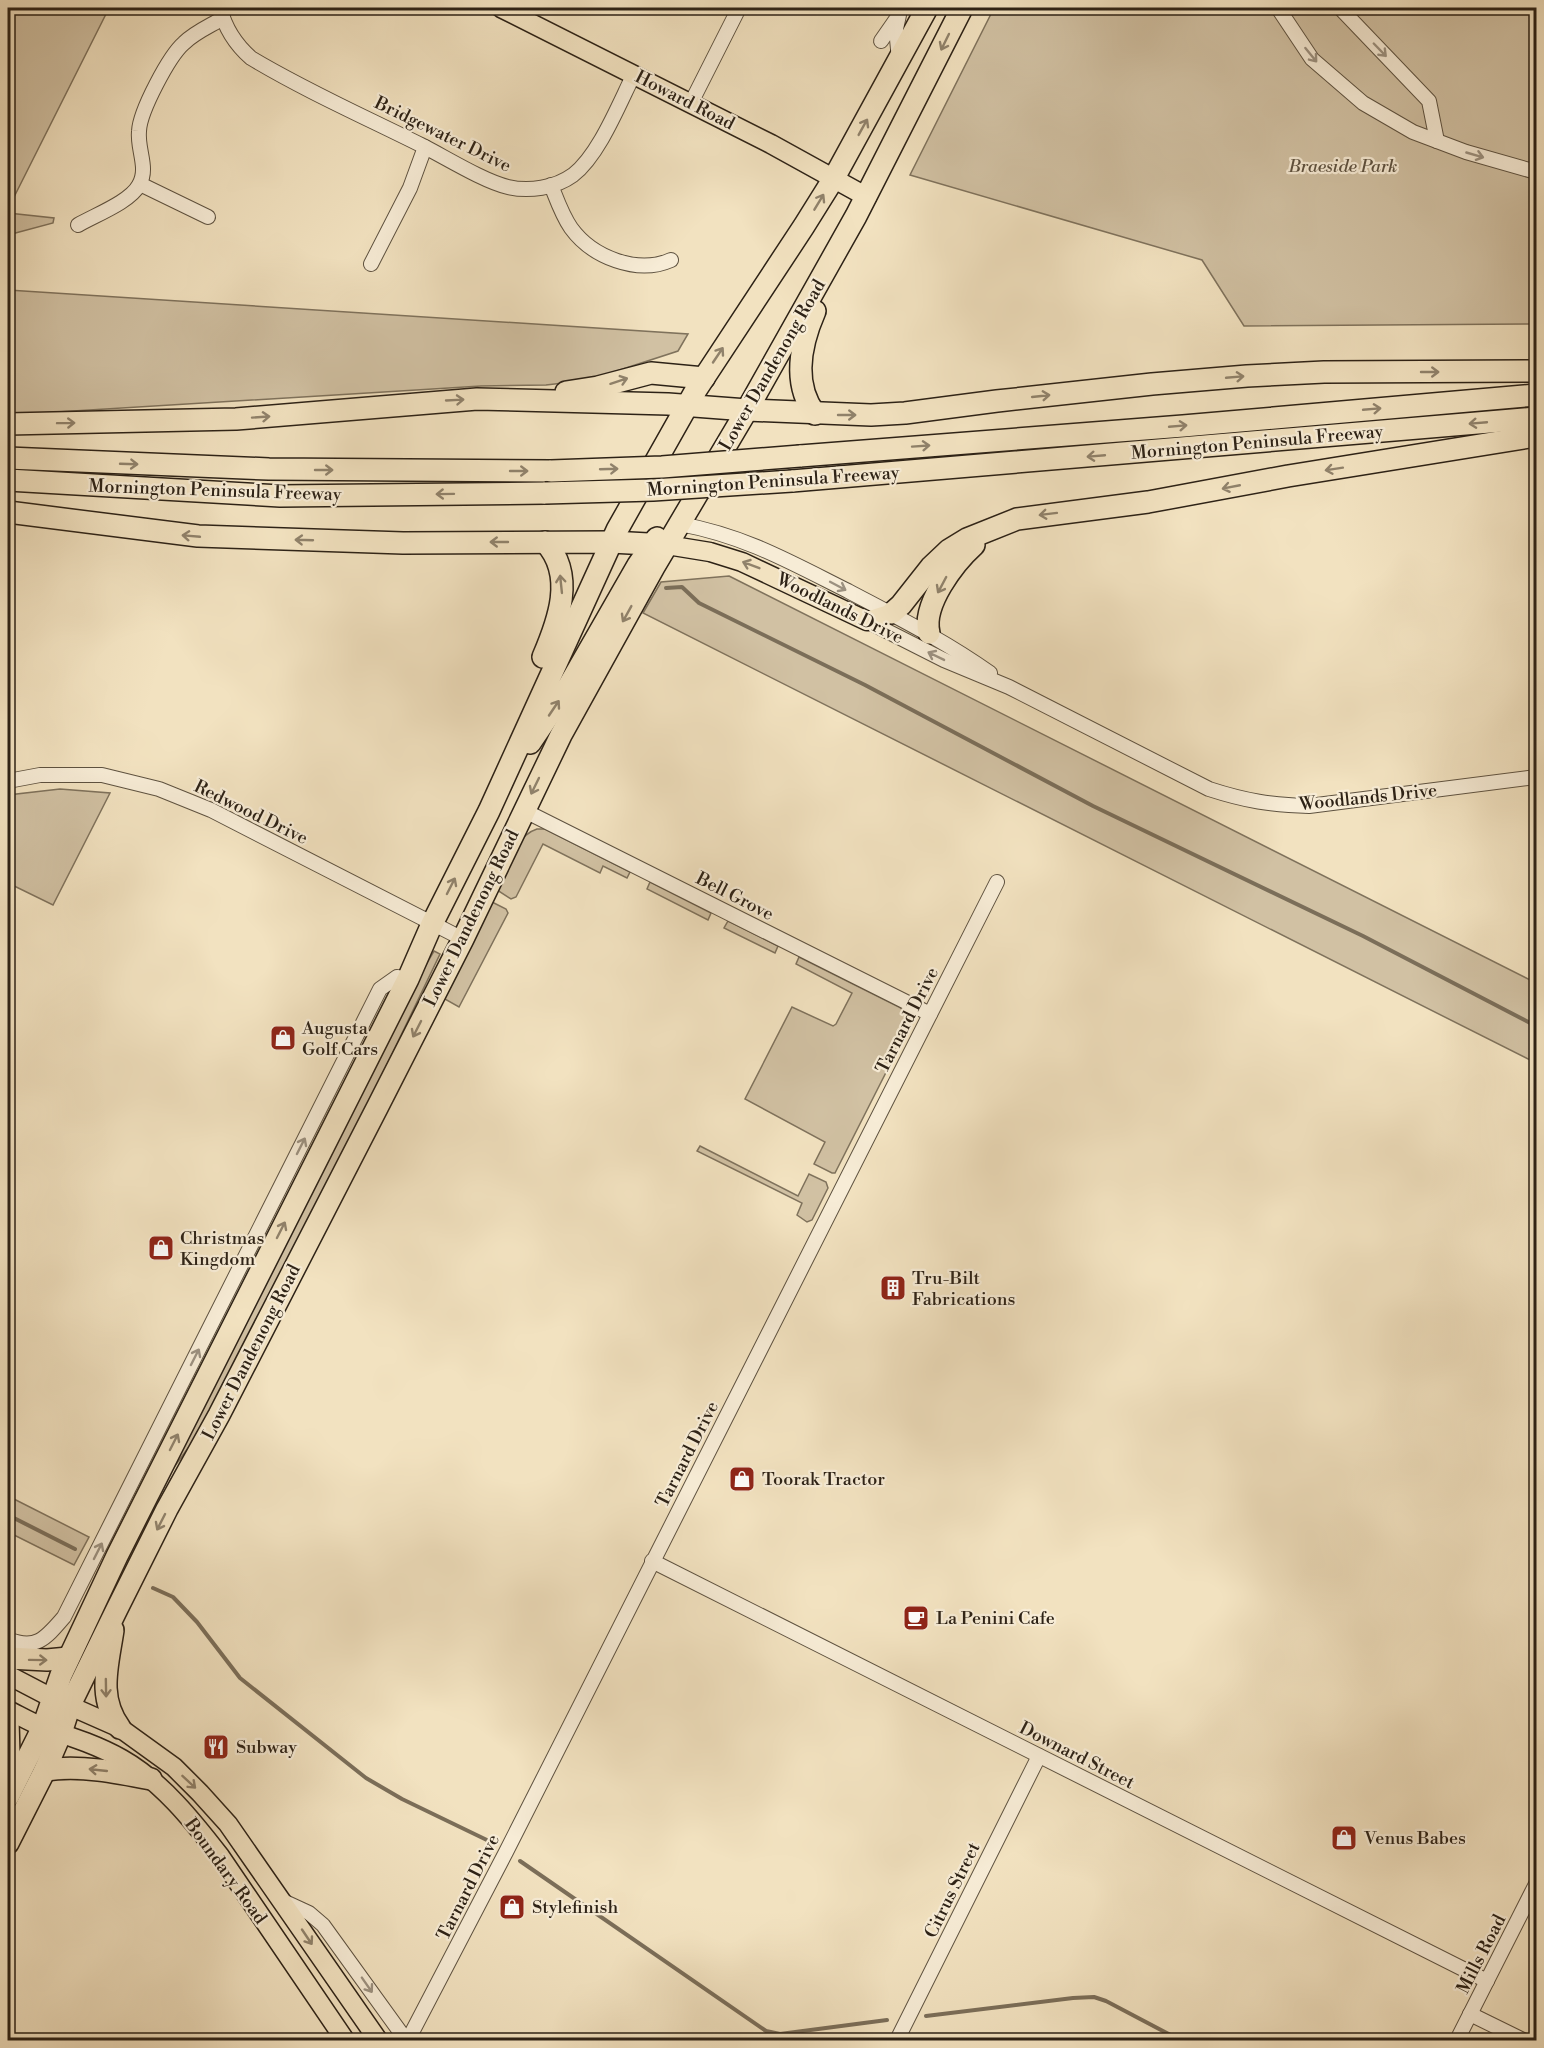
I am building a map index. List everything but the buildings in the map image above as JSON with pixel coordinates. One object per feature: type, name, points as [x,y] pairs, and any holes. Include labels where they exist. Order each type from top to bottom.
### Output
[{"type":"highway","name":"Lower Dandenong Road","points":[[8,1843],[45,1770],[68,1658],[148,1494],[408,979],[432,924],[499,791],[611,543],[687,405],[834,178],[927,8]]},
{"type":"highway","name":"Lower Dandenong Road","points":[[680,524],[867,196],[962,8]]},
{"type":"highway","points":[[815,414],[802,384],[802,347],[810,322],[856,216]]},
{"type":"highway","points":[[8,424],[236,419],[438,401],[499,399],[687,405],[815,414],[871,415],[905,413],[997,400],[1247,376],[1324,372],[1536,371]]},
{"type":"highway","points":[[499,399],[587,389],[651,373],[704,378]]},
{"type":"highway","name":"Mornington Peninsula Freeway","points":[[8,458],[269,470],[551,471],[662,467],[1183,426],[1536,395]]},
{"type":"highway","name":"Mornington Peninsula Freeway","points":[[8,480],[280,496],[653,490],[792,481],[1536,418]]},
{"type":"highway","points":[[892,613],[931,567],[949,550],[967,539],[1025,517],[1148,502],[1288,476],[1536,436]]},
{"type":"highway","points":[[8,512],[198,536],[403,543],[545,542],[659,545]]},
{"type":"highway","points":[[499,791],[568,687],[635,570],[659,545],[666,529],[680,524]]},
{"type":"highway","points":[[928,633],[930,614],[943,581],[963,555],[995,527]]},
{"type":"highway","points":[[512,760],[528,690],[558,621],[562,602],[559,571],[554,554],[545,542]]},
{"type":"highway","name":"Lower Dandenong Road","points":[[61,1701],[117,1609],[167,1509],[219,1415],[462,939],[523,810],[659,545]]},
{"type":"highway","points":[[117,1609],[106,1677],[106,1696],[108,1708],[120,1728]]},
{"type":"highway","points":[[8,1658],[38,1660],[68,1658]]},
{"type":"highway","points":[[8,1720],[9,1795]]},
{"type":"highway","name":"Lower Dandenong Road","points":[[9,1795],[52,1730]]},
{"type":"highway","points":[[45,1770],[69,1768],[102,1770],[151,1779]]},
{"type":"main road","name":"Howard Road","points":[[501,8],[691,103],[867,196]]},
{"type":"main road","name":"Woodlands Drive","points":[[659,545],[710,552],[742,562],[867,621]]},
{"type":"main road","points":[[867,621],[892,613]]},
{"type":"main road","name":"Boundary Road","points":[[8,1675],[120,1728],[174,1767],[200,1792],[228,1824],[378,2040]]},
{"type":"main road","name":"Boundary Road","points":[[8,1710],[52,1730],[88,1742],[123,1760],[151,1779],[220,1856],[345,2040]]},
{"type":"street","points":[[691,103],[739,8]]},
{"type":"street","points":[[1278,8],[1312,59],[1362,103],[1413,132],[1466,152],[1536,172]]},
{"type":"street","points":[[1340,8],[1429,101],[1437,141]]},
{"type":"street","points":[[898,64],[897,29],[901,11]]},
{"type":"street","points":[[881,41],[901,11]]},
{"type":"street","name":"Bridgewater Drive","points":[[221,13],[236,43],[251,58],[507,186],[536,188],[550,186],[573,175],[591,156],[634,74]]},
{"type":"street","points":[[78,225],[130,196],[140,184],[144,170],[139,130],[145,110],[159,81],[182,44],[221,13]]},
{"type":"street","points":[[371,264],[410,188],[425,147]]},
{"type":"street","points":[[140,184],[208,217]]},
{"type":"street","points":[[550,186],[570,226],[579,238],[598,252],[618,261],[643,266],[653,266],[671,260]]},
{"type":"street","name":"Woodlands Drive","points":[[680,524],[728,536],[768,550],[928,633],[963,653],[1009,687]]},
{"type":"street","name":"Woodlands Drive","points":[[867,621],[944,660],[1009,687],[1209,789],[1244,801],[1276,806],[1309,806],[1536,777]]},
{"type":"street","name":"Redwood Drive","points":[[8,781],[40,774],[102,776],[159,789],[211,810],[462,939]]},
{"type":"street","name":"Bell Grove","points":[[523,810],[930,1014]]},
{"type":"street","name":"Tarnard Drive","points":[[407,2040],[512,1840],[997,882]]},
{"type":"street","name":"Lower Dandenong Road","points":[[8,1639],[19,1644],[35,1643],[47,1637],[64,1617],[380,989],[397,977],[408,979]]},
{"type":"street","name":"Downard Street","points":[[652,1561],[1487,1981]]},
{"type":"street","points":[[82,1582],[89,1617]]},
{"type":"street","name":"Citrus Street","points":[[900,2035],[1039,1755]]},
{"type":"street","name":"Mills Road","points":[[1457,2040],[1536,1884]]},
{"type":"street","name":"Boundary Road","points":[[283,1901],[309,1913],[323,1925],[407,2040]]},
{"type":"street","points":[[1470,2014],[1523,2040]]},
{"type":"green space","points":[[8,8],[109,8],[8,209]]},
{"type":"green space","name":"Braeside Park","points":[[994,8],[1536,8],[1536,324],[1244,326],[1202,260],[910,175]]},
{"type":"green space","points":[[8,213],[54,218],[53,223],[8,235]]},
{"type":"green space","points":[[8,290],[688,334],[678,351],[589,380],[546,385],[481,386],[8,415]]},
{"type":"green space","points":[[729,576],[1536,983],[1536,1063],[643,613],[661,582]]},
{"type":"green space","points":[[60,789],[110,793],[53,905],[8,883],[8,795]]},
{"type":"green space","points":[[537,829],[545,829],[630,872],[627,878],[603,866],[600,873],[543,844],[516,897],[511,899],[497,890],[517,846],[529,833]]},
{"type":"green space","points":[[650,882],[711,913],[708,920],[647,889]]},
{"type":"green space","points":[[492,902],[506,909],[508,913],[459,1007],[443,998]]},
{"type":"green space","points":[[728,921],[778,946],[775,953],[724,928]]},
{"type":"green space","points":[[434,951],[440,954],[345,1152],[205,1425],[169,1474],[417,980]]},
{"type":"green space","points":[[799,957],[899,1007],[908,1018],[906,1033],[835,1173],[814,1164],[825,1142],[745,1099],[792,1007],[833,1026],[852,993],[796,964]]},
{"type":"green space","points":[[700,1146],[798,1196],[809,1174],[826,1182],[828,1188],[812,1220],[807,1222],[797,1215],[802,1203],[697,1151]]},
{"type":"green space","points":[[8,1496],[89,1537],[74,1565],[8,1532]]},
{"type":"waterway","points":[[666,588],[682,587],[699,603],[865,685],[1093,806],[1363,936],[1536,1026]]},
{"type":"waterway","points":[[8,1515],[75,1549]]},
{"type":"waterway","points":[[153,1588],[173,1597],[197,1622],[240,1678],[366,1778],[402,1799],[491,1842]]},
{"type":"waterway","points":[[520,1861],[766,2031],[780,2034],[887,2020]]},
{"type":"waterway","points":[[926,2016],[1094,1997],[1180,2040]]},
{"type":"place","name":"Augusta Golf Cars","points":[[283,1038]]},
{"type":"place","name":"Christmas Kingdom","points":[[161,1248]]},
{"type":"place","name":"Tru-Bilt Fabrications","points":[[893,1288]]},
{"type":"place","name":"Toorak Tractor","points":[[742,1479]]},
{"type":"place","name":"La Penini Cafe","points":[[916,1618]]},
{"type":"place","name":"Subway","points":[[216,1747]]},
{"type":"place","name":"Venus Babes","points":[[1344,1838]]},
{"type":"place","name":"Stylefinish","points":[[512,1907]]}]
